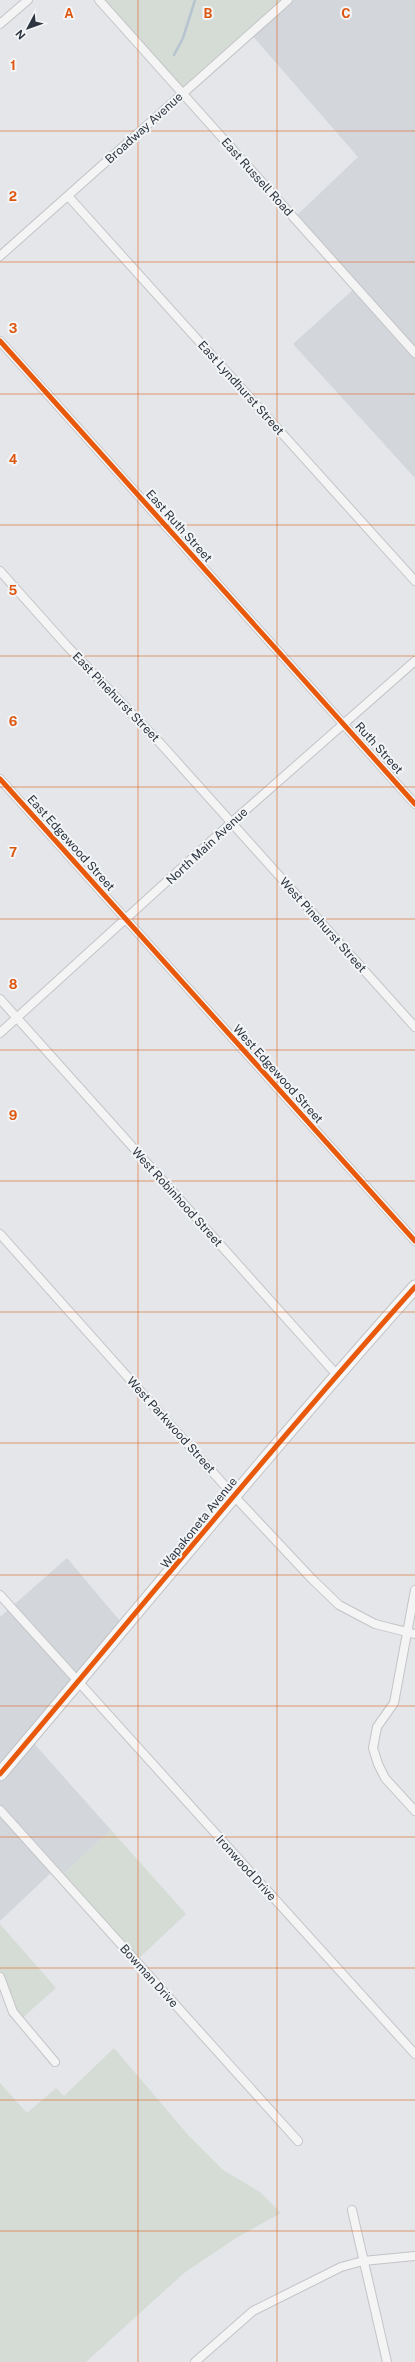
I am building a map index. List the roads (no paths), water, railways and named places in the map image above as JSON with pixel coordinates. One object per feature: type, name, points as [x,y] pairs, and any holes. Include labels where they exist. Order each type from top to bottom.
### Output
[{"type":"main road","name":"Wapakoneta Avenue","points":[[0,1774],[337,1375],[415,1287]]},
{"type":"street","points":[[0,24],[28,0]]},
{"type":"street","name":"East Russell Road","points":[[99,0],[415,353]]},
{"type":"street","name":"Broadway Avenue","points":[[0,256],[288,0]]},
{"type":"street","name":"East Lyndhurst Street","points":[[68,196],[415,581]]},
{"type":"street","name":"East Ruth Street","points":[[0,341],[343,724]]},
{"type":"street","name":"East Pinehurst Street","points":[[0,571],[231,823]]},
{"type":"street","name":"North Main Avenue","points":[[0,1033],[127,920],[231,823],[415,662]]},
{"type":"street","name":"Ruth Street","points":[[343,724],[415,804]]},
{"type":"street","name":"East Edgewood Street","points":[[0,779],[127,920]]},
{"type":"street","name":"West Pinehurst Street","points":[[231,823],[415,1027]]},
{"type":"street","name":"West Edgewood Street","points":[[127,920],[415,1241]]},
{"type":"street","name":"West Robinhood Street","points":[[0,999],[337,1375]]},
{"type":"street","name":"West Parkwood Street","points":[[0,1234],[234,1496],[312,1579],[339,1605],[375,1624],[415,1634]]},
{"type":"street","points":[[415,1590],[394,1703],[377,1727],[373,1748],[378,1764],[385,1778],[415,1811]]},
{"type":"street","name":"Ironwood Drive","points":[[0,1595],[415,2054]]},
{"type":"street","name":"Bowman Drive","points":[[0,1810],[298,2141]]},
{"type":"street","points":[[0,1977],[13,2012],[54,2062]]},
{"type":"street","points":[[352,2210],[387,2362]]},
{"type":"street","points":[[195,2362],[253,2311],[341,2267],[363,2261],[415,2256]]},
{"type":"waterway","points":[[174,55],[183,38],[195,0]]}]
